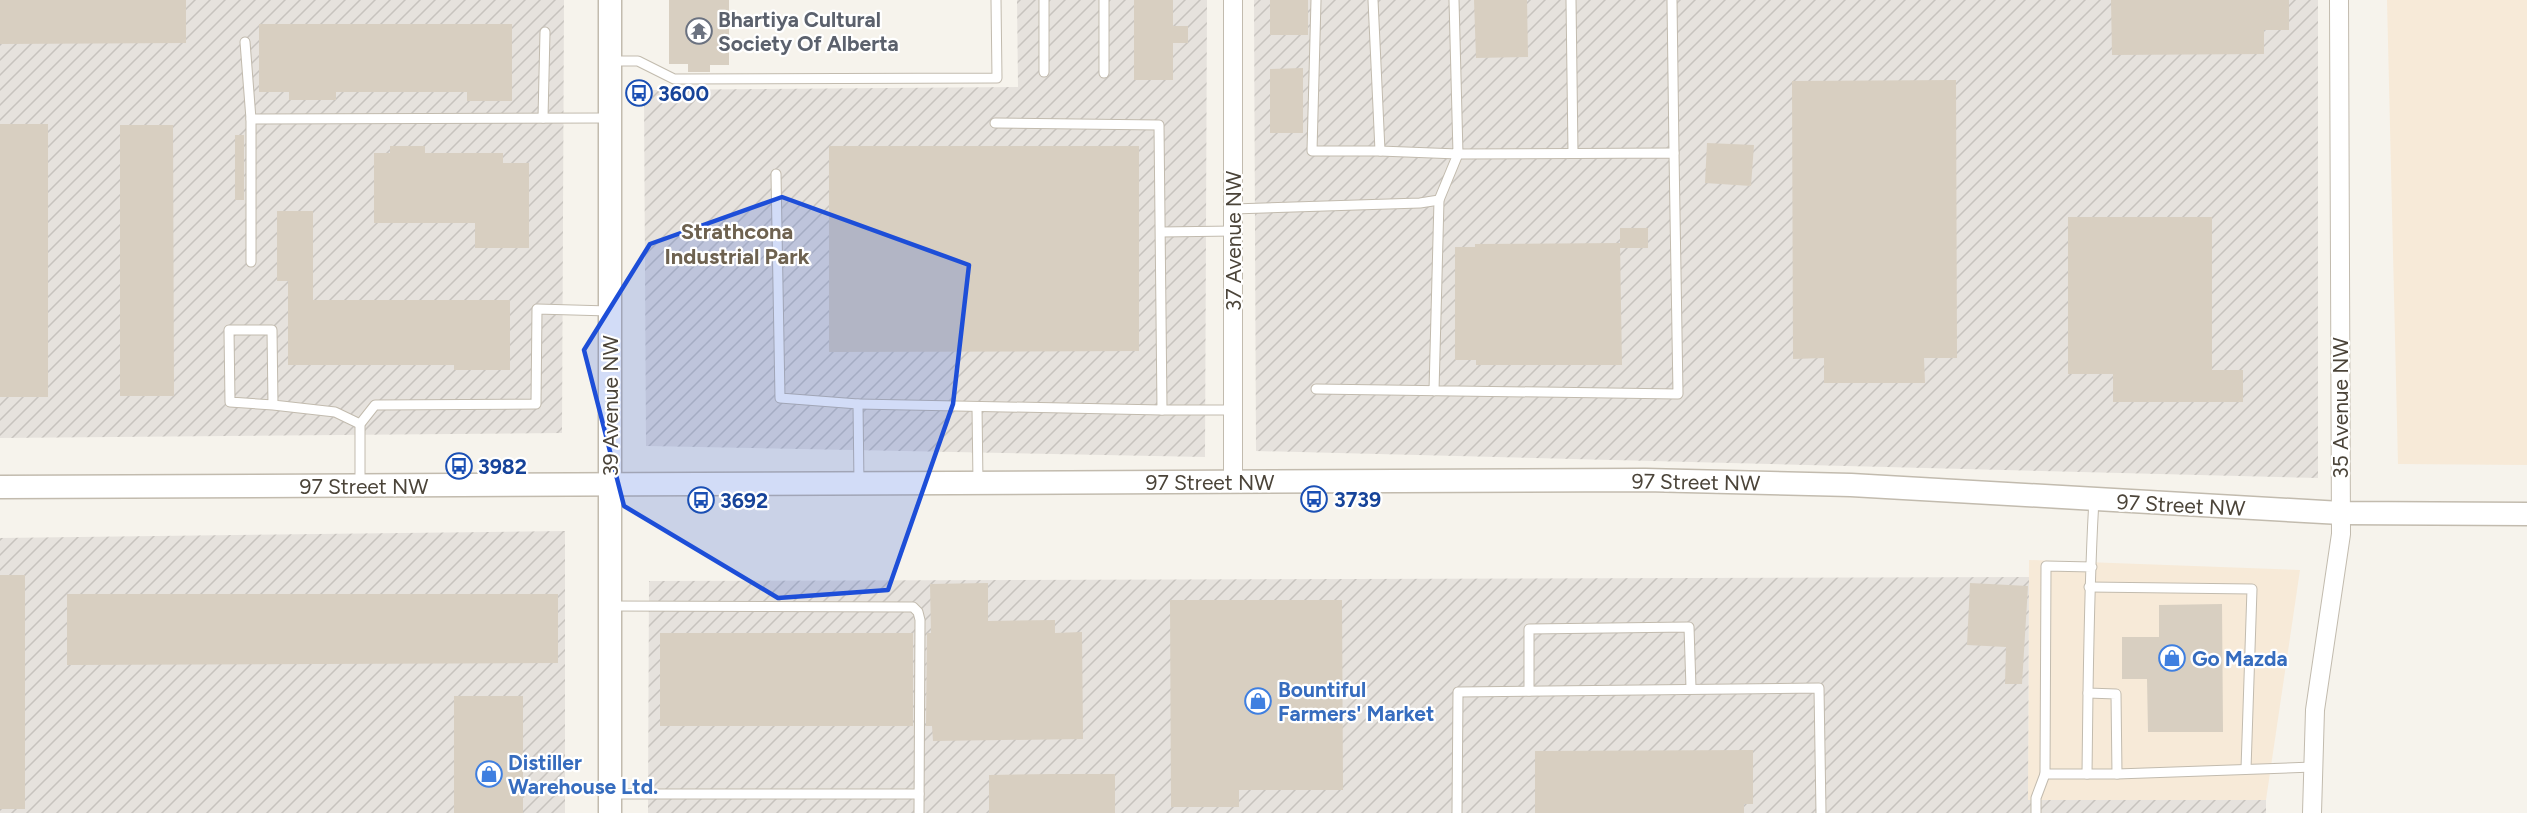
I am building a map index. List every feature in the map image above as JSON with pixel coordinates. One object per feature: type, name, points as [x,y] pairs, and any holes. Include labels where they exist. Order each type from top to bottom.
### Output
[{"type":"street","name":"39 Avenue NW","points":[[610,0],[610,803]]},
{"type":"street","name":"37 Avenue NW","points":[[1233,0],[1233,481]]},
{"type":"street","name":"35 Avenue NW","points":[[2312,813],[2315,710],[2340,543],[2341,513],[2339,0]]},
{"type":"street","name":"97 Street NW","points":[[0,487],[1645,480],[1851,485],[2341,513],[2527,514]]},
{"type":"lane","points":[[610,61],[638,61],[674,79],[997,78],[996,0]]},
{"type":"lane","points":[[1044,0],[1044,72]]},
{"type":"lane","points":[[1104,0],[1104,73]]},
{"type":"lane","points":[[1316,0],[1312,151],[1458,154],[1674,153]]},
{"type":"lane","points":[[1373,0],[1380,151]]},
{"type":"lane","points":[[1434,391],[1439,200],[1458,154],[1454,0]]},
{"type":"lane","points":[[1571,0],[1573,153]]},
{"type":"lane","points":[[1316,389],[1678,394],[1672,0]]},
{"type":"lane","points":[[543,118],[545,32]]},
{"type":"lane","points":[[245,42],[251,119],[251,262]]},
{"type":"lane","points":[[251,119],[610,118]]},
{"type":"lane","points":[[995,123],[1159,125],[1162,410]]},
{"type":"lane","points":[[776,174],[780,398],[858,404],[1233,410]]},
{"type":"lane","points":[[1233,208],[1420,203],[1439,200]]},
{"type":"lane","points":[[1161,232],[1233,231]]},
{"type":"lane","points":[[360,486],[360,424],[375,405],[536,404],[537,309],[610,311]]},
{"type":"lane","points":[[273,405],[272,330],[230,330],[230,402],[335,412],[360,424]]},
{"type":"lane","points":[[858,404],[859,484]]},
{"type":"lane","points":[[976,407],[978,483]]},
{"type":"lane","points":[[2087,774],[2089,587],[2092,567],[2094,500]]},
{"type":"lane","points":[[2036,813],[2036,798],[2045,774],[2046,566],[2092,567]]},
{"type":"lane","points":[[2089,587],[2252,589],[2246,769]]},
{"type":"lane","points":[[610,606],[913,607],[918,612],[920,620],[919,813]]},
{"type":"lane","points":[[1529,691],[1528,629],[1689,627],[1691,688]]},
{"type":"lane","points":[[1457,813],[1458,692],[1691,688],[1819,688],[1821,813]]},
{"type":"lane","points":[[2088,693],[2116,694],[2117,774]]},
{"type":"lane","points":[[2045,774],[2117,774],[2313,767]]},
{"type":"lane","points":[[610,803],[919,794]]},
{"type":"highlighted area","points":[[782,197],[969,265],[953,404],[888,590],[778,598],[624,506],[584,350],[650,244]]},
{"type":"shaded area","points":[[0,0],[564,0],[562,433],[0,438]]},
{"type":"shaded area","points":[[1017,0],[1207,0],[1205,457],[646,446],[644,90],[1018,87]]},
{"type":"shaded area","points":[[1254,0],[2318,0],[2318,478],[1256,451]]},
{"type":"shaded area","points":[[2387,0],[2527,0],[2527,465],[2398,464]]},
{"type":"shaded area","points":[[565,531],[565,813],[0,813],[0,538]]},
{"type":"shaded area","points":[[2029,560],[2300,570],[2266,800],[2028,800]]},
{"type":"shaded area","points":[[2029,577],[2028,800],[2266,800],[2266,813],[648,813],[649,581]]},
{"type":"building","points":[[0,0],[186,0],[186,43],[0,44]]},
{"type":"building","name":"Bhartiya Cultural Society Of Alberta","points":[[669,0],[729,0],[729,65],[710,65],[710,72],[688,72],[688,64],[669,64]]},
{"type":"building","points":[[1134,0],[1173,0],[1173,26],[1188,26],[1188,43],[1173,43],[1173,80],[1134,80]]},
{"type":"building","points":[[1270,0],[1308,0],[1308,35],[1270,35]]},
{"type":"building","points":[[1474,0],[1527,0],[1528,57],[1476,58]]},
{"type":"building","points":[[2111,0],[2289,0],[2289,30],[2264,30],[2264,54],[2112,55]]},
{"type":"building","points":[[259,24],[512,24],[512,101],[467,101],[467,92],[336,92],[336,100],[289,100],[289,92],[259,92]]},
{"type":"building","points":[[1303,68],[1303,133],[1270,133],[1270,69]]},
{"type":"building","points":[[1956,80],[1957,358],[1924,358],[1925,383],[1824,383],[1824,358],[1793,359],[1792,81]]},
{"type":"building","points":[[0,124],[48,124],[48,397],[0,397]]},
{"type":"building","points":[[120,125],[173,125],[174,396],[120,396]]},
{"type":"building","points":[[235,135],[244,135],[244,200],[235,200]]},
{"type":"building","points":[[1707,143],[1754,145],[1751,186],[1705,183]]},
{"type":"building","points":[[390,146],[425,146],[425,153],[503,153],[503,163],[529,163],[529,248],[475,248],[475,223],[374,223],[374,153],[390,153]]},
{"type":"building","points":[[829,146],[1139,146],[1139,351],[829,352]]},
{"type":"building","points":[[277,211],[313,211],[313,300],[510,300],[510,370],[454,370],[454,365],[288,365],[288,281],[277,281]]},
{"type":"building","points":[[2068,217],[2212,217],[2212,370],[2243,370],[2243,402],[2113,402],[2113,374],[2068,374]]},
{"type":"building","points":[[1620,228],[1648,228],[1648,248],[1620,248]]},
{"type":"building","points":[[1620,243],[1622,365],[1476,365],[1476,360],[1455,360],[1455,247],[1475,247],[1475,244]]},
{"type":"building","points":[[0,575],[25,575],[25,809],[0,809]]},
{"type":"building","points":[[988,583],[988,621],[1055,620],[1055,633],[1082,632],[1083,739],[933,741],[932,726],[926,726],[927,633],[931,633],[930,584]]},
{"type":"building","points":[[1970,583],[2028,586],[2022,684],[2005,684],[2006,647],[1967,645]]},
{"type":"building","points":[[67,594],[558,594],[558,663],[67,665]]},
{"type":"building","points":[[1170,600],[1342,600],[1343,790],[1239,790],[1239,807],[1171,807]]},
{"type":"building","name":"Go Mazda","points":[[2222,604],[2223,732],[2148,732],[2147,679],[2122,679],[2122,637],[2159,637],[2159,605]]},
{"type":"building","points":[[660,633],[913,633],[913,726],[660,726]]},
{"type":"building","points":[[454,696],[523,696],[523,813],[454,813]]},
{"type":"building","points":[[1753,750],[1753,804],[1744,804],[1744,813],[1535,813],[1535,751]]},
{"type":"building","points":[[1115,774],[1115,813],[989,813],[989,775]]},
{"type":"place","name":"Bhartiya Cultural Society Of Alberta","points":[[699,31]]},
{"type":"place","name":"3600","points":[[639,93]]},
{"type":"place","name":"3982","points":[[459,466]]},
{"type":"place","name":"3739","points":[[1314,499]]},
{"type":"place","name":"3692","points":[[701,500]]},
{"type":"place","name":"Go Mazda","points":[[2172,658]]},
{"type":"place","name":"Bountiful Farmers' Market","points":[[1258,701]]},
{"type":"place","name":"Distiller Warehouse Ltd.","points":[[489,774]]},
{"type":"district","name":"Strathcona Industrial Park","points":[[737,244]]}]
